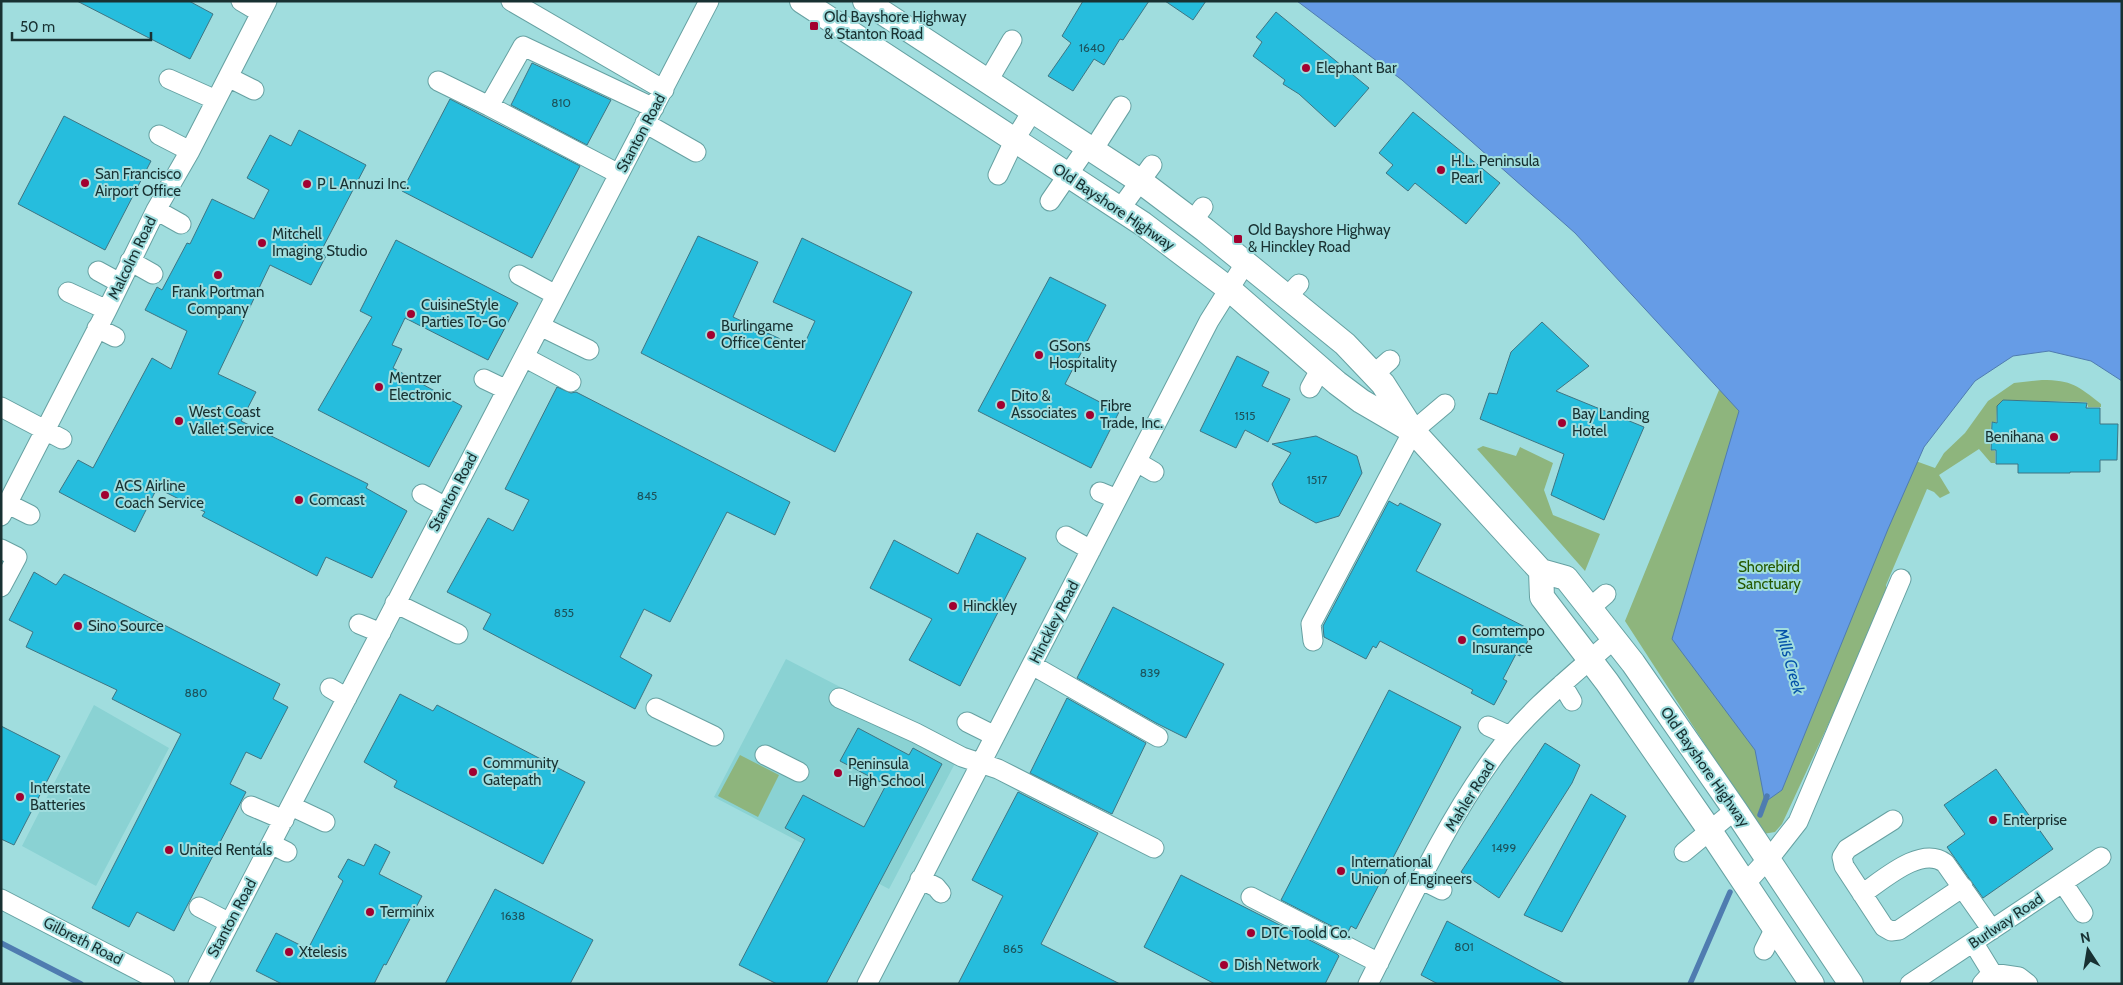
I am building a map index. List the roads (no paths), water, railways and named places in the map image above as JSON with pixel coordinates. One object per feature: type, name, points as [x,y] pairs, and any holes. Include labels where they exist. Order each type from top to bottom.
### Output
[{"type":"main road","name":"Old Bayshore Highway","points":[[802,1],[1120,209],[1229,289],[1315,378],[1361,401],[1413,431]]},
{"type":"main road","name":"Old Bayshore Highway","points":[[865,1],[1090,148],[1146,173],[1198,214],[1246,262],[1293,291],[1382,367],[1382,384],[1413,431],[1541,571],[1566,578],[1598,601],[1614,639],[1635,666],[1735,810],[1851,984]]},
{"type":"main road","points":[[1541,571],[1542,597],[1590,660],[1710,831],[1812,984]]},
{"type":"street","points":[[240,1],[264,7]]},
{"type":"street","points":[[511,1],[664,90]]},
{"type":"street","name":"Stanton Road","points":[[198,984],[230,923],[257,891],[279,848],[287,813],[709,1]]},
{"type":"street","name":"Malcolm Road","points":[[5,510],[156,210],[190,151],[264,7]]},
{"type":"street","points":[[988,81],[1012,40]]},
{"type":"street","points":[[489,106],[523,46],[649,115],[696,152]]},
{"type":"street","points":[[228,77],[254,90]]},
{"type":"street","points":[[169,79],[216,100]]},
{"type":"street","points":[[438,81],[619,174]]},
{"type":"street","points":[[1050,201],[1067,174],[1090,148],[1121,106]]},
{"type":"street","points":[[998,175],[1015,139],[1033,110]]},
{"type":"street","points":[[159,135],[190,151]]},
{"type":"street","points":[[1120,209],[1146,173]]},
{"type":"street","points":[[156,210],[181,224]]},
{"type":"street","points":[[130,261],[153,274]]},
{"type":"street","name":"Hinckley Road","points":[[867,984],[979,764],[1032,665],[1094,557],[1114,505],[1209,321],[1246,262]]},
{"type":"street","points":[[98,271],[120,283]]},
{"type":"street","points":[[519,275],[556,295]]},
{"type":"street","points":[[68,292],[107,310]]},
{"type":"street","points":[[540,326],[588,350]]},
{"type":"street","points":[[97,328],[115,337]]},
{"type":"street","points":[[524,357],[571,382]]},
{"type":"street","points":[[484,379],[507,390]]},
{"type":"street","points":[[1313,641],[1311,624],[1413,431],[1445,404]]},
{"type":"street","points":[[1,407],[62,439]]},
{"type":"street","points":[[1137,462],[1154,472]]},
{"type":"street","points":[[422,494],[446,507]]},
{"type":"street","points":[[5,510],[30,515]]},
{"type":"street","points":[[1066,536],[1094,557]]},
{"type":"street","points":[[1,549],[17,557],[1,587]]},
{"type":"street","points":[[1745,884],[1798,822],[1901,579]]},
{"type":"street","points":[[395,603],[458,634]]},
{"type":"street","points":[[359,624],[380,633]]},
{"type":"street","name":"Mahler Road","points":[[1373,978],[1422,880],[1466,800],[1495,755],[1530,714],[1614,639]]},
{"type":"street","points":[[1032,665],[1158,737]]},
{"type":"street","points":[[1562,684],[1572,701]]},
{"type":"street","points":[[330,688],[347,698]]},
{"type":"street","points":[[839,698],[979,764],[998,769],[1154,848]]},
{"type":"street","points":[[656,708],[714,736]]},
{"type":"street","points":[[967,722],[995,736]]},
{"type":"street","points":[[1488,726],[1510,736]]},
{"type":"street","points":[[765,754],[799,772]]},
{"type":"street","points":[[251,806],[324,822]]},
{"type":"street","points":[[1684,852],[1735,810]]},
{"type":"street","points":[[1893,820],[1843,853],[1842,858],[1844,866],[1884,926],[1891,932],[1895,932],[1962,887]]},
{"type":"street","points":[[1862,894],[1917,859],[1924,857],[1939,858],[1945,862],[1992,930]]},
{"type":"street","name":"Burlway Road","points":[[1910,984],[2101,857]]},
{"type":"street","points":[[920,879],[941,893]]},
{"type":"street","points":[[1422,880],[1442,890]]},
{"type":"street","points":[[2063,883],[2084,913]]},
{"type":"street","points":[[1251,897],[1373,978]]},
{"type":"street","name":"Gilbreth Road","points":[[1,899],[165,984]]},
{"type":"street","points":[[199,907],[230,923]]},
{"type":"street","points":[[1764,950],[1775,928]]},
{"type":"street","points":[[1972,942],[1987,978],[2019,977],[2028,984]]},
{"type":"water","points":[[1297,1],[2122,1],[2122,381],[2091,361],[2049,351],[2013,356],[1975,381],[1924,447],[1888,529],[1782,790],[1765,802],[1755,750],[1672,639],[1739,411],[1575,233],[1402,80]]},
{"type":"waterway","name":"Mills Creek","points":[[1760,815],[1767,796]]},
{"type":"waterway","name":"Mills Creek","points":[[1690,984],[1730,892]]},
{"type":"waterway","points":[[1,943],[81,984]]},
{"type":"place","name":"Old Bayshore Highway & Stanton Road","points":[[814,26]]},
{"type":"place","name":"Elephant Bar","points":[[1306,68]]},
{"type":"place","name":"H.L. Peninsula Pearl","points":[[1441,170]]},
{"type":"place","name":"San Francisco Airport Office","points":[[85,183]]},
{"type":"place","name":"P L Annuzi Inc.","points":[[307,184]]},
{"type":"place","name":"Old Bayshore Highway & Hinckley Road","points":[[1238,239]]},
{"type":"place","name":"Mitchell Imaging Studio","points":[[262,243]]},
{"type":"place","name":"Frank Portman Company","points":[[218,275]]},
{"type":"place","name":"CuisineStyle Parties To-Go","points":[[411,314]]},
{"type":"place","name":"Burlingame Office Center","points":[[711,335]]},
{"type":"place","name":"GSons Hospitality","points":[[1039,355]]},
{"type":"place","name":"Mentzer Electronic","points":[[379,387]]},
{"type":"place","name":"Dito & Associates","points":[[1001,405]]},
{"type":"place","name":"Fibre Trade, Inc.","points":[[1090,415]]},
{"type":"place","name":"West Coast Vallet Service","points":[[179,421]]},
{"type":"place","name":"Bay Landing Hotel","points":[[1562,423]]},
{"type":"place","name":"Benihana","points":[[2054,437]]},
{"type":"place","name":"ACS Airline Coach Service","points":[[105,495]]},
{"type":"place","name":"Comcast","points":[[299,500]]},
{"type":"place","name":"Hinckley","points":[[953,606]]},
{"type":"place","name":"Sino Source","points":[[78,626]]},
{"type":"place","name":"Comtempo Insurance","points":[[1462,640]]},
{"type":"place","name":"Community Gatepath","points":[[473,772]]},
{"type":"place","name":"Peninsula High School","points":[[838,773]]},
{"type":"place","name":"Interstate Batteries","points":[[20,797]]},
{"type":"place","name":"Enterprise","points":[[1993,820]]},
{"type":"place","name":"United Rentals","points":[[169,850]]},
{"type":"place","name":"International Union of Engineers","points":[[1341,871]]},
{"type":"place","name":"Terminix","points":[[370,912]]},
{"type":"place","name":"DTC Toold Co.","points":[[1251,933]]},
{"type":"place","name":"Xtelesis","points":[[289,952]]},
{"type":"place","name":"Dish Network","points":[[1224,965]]},
{"type":"park label","name":"Shorebird Sanctuary","points":[[1769,576]]}]
